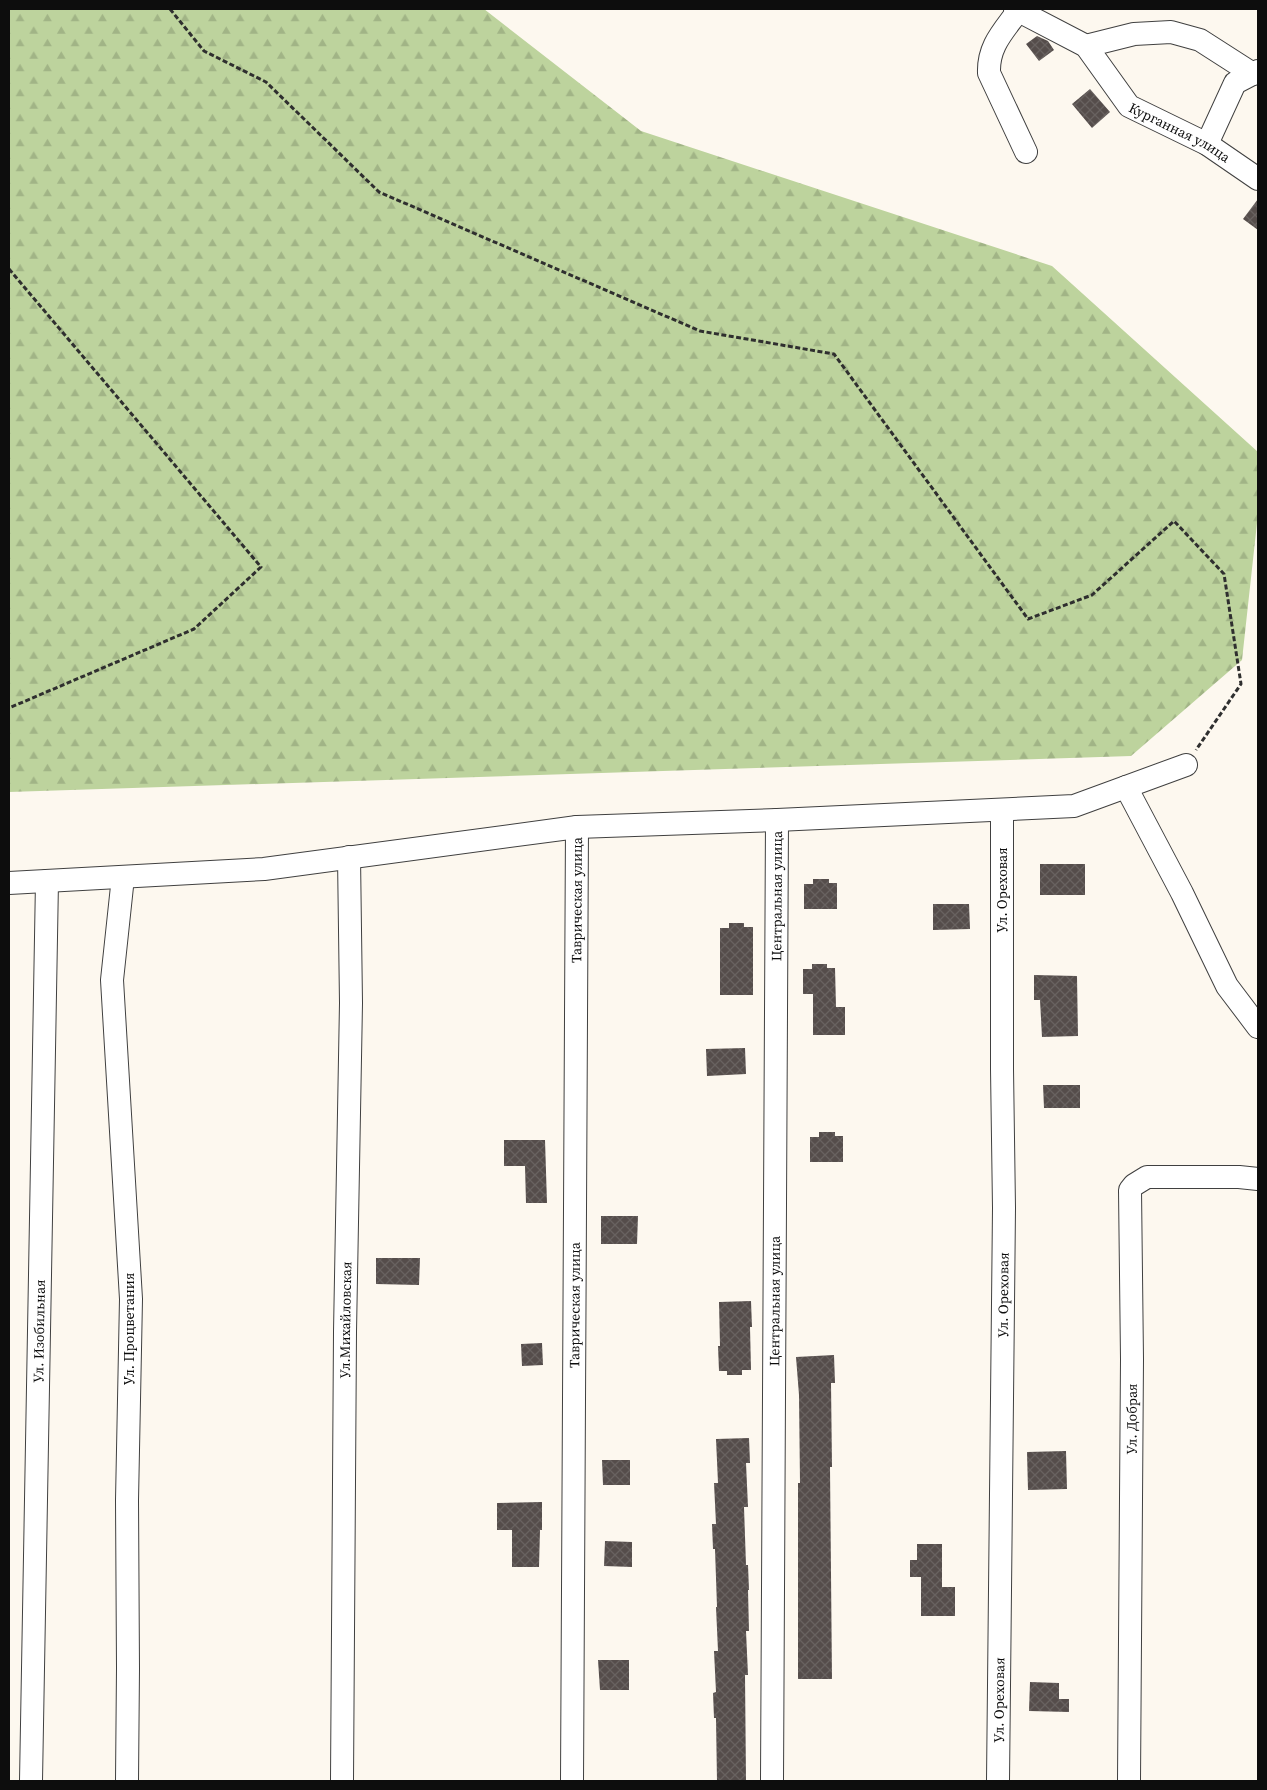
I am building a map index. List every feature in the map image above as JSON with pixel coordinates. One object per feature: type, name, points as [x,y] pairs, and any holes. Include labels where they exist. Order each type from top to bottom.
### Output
[{"type":"street","points":[[1017,10],[994,45],[989,60],[989,74],[1026,152]]},
{"type":"street","name":"Курганная улица","points":[[1017,10],[1086,46],[1129,106],[1207,144],[1258,180]]},
{"type":"street","points":[[1086,46],[1134,34],[1171,32],[1200,40],[1256,72]]},
{"type":"street","points":[[1207,144],[1235,83],[1256,72]]},
{"type":"street","points":[[9,883],[264,869],[577,827],[1074,806],[1186,765]]},
{"type":"street","points":[[1126,787],[1182,893],[1227,986],[1258,1027]]},
{"type":"street","name":"Ул. Ореховая","points":[[998,1781],[1004,1208],[1002,810]]},
{"type":"street","name":"Центральная улица","points":[[772,1781],[777,820]]},
{"type":"street","name":"Таврическая улица","points":[[572,1781],[577,827]]},
{"type":"street","name":"Ул.Михайловская","points":[[342,1781],[345,1332],[351,1003],[349,857]]},
{"type":"street","name":"Ул. Процветания","points":[[123,877],[112,980],[130,1299],[127,1781]]},
{"type":"street","name":"Ул. Изобильная","points":[[31,1781],[47,881]]},
{"type":"street","name":"Ул. Добрая","points":[[1129,1781],[1132,1359],[1130,1190],[1134,1184],[1147,1177],[1210,1176],[1258,1179]]},
{"type":"path","points":[[170,9],[204,51],[266,82],[379,192],[700,330],[834,354],[1028,619],[1092,595],[1174,521],[1224,574],[1240,684],[1186,765]]},
{"type":"path","points":[[9,269],[262,567],[194,629],[9,708]]},
{"type":"green space","points":[[9,9],[484,9],[641,131],[1052,266],[1258,452],[1258,514],[1242,660],[1131,756],[9,792]]},
{"type":"building","points":[[1037,36],[1048,41],[1054,50],[1039,61],[1026,44]]},
{"type":"building","points":[[1090,89],[1110,112],[1092,128],[1072,104]]},
{"type":"building","points":[[1258,199],[1258,230],[1243,219]]},
{"type":"building","points":[[1040,864],[1085,864],[1085,895],[1040,895]]},
{"type":"building","points":[[813,879],[829,879],[829,883],[837,883],[837,909],[804,909],[804,884],[813,884]]},
{"type":"building","points":[[933,904],[969,904],[970,929],[933,930]]},
{"type":"building","points":[[729,923],[744,923],[744,927],[753,927],[753,995],[720,995],[720,928],[729,928]]},
{"type":"building","points":[[812,964],[827,964],[827,968],[835,968],[836,1007],[845,1007],[845,1035],[813,1035],[813,994],[803,994],[803,969],[812,969]]},
{"type":"building","points":[[1034,975],[1077,976],[1078,1036],[1042,1037],[1040,1000],[1034,1000]]},
{"type":"building","points":[[745,1048],[746,1074],[707,1076],[706,1049]]},
{"type":"building","points":[[1043,1085],[1080,1085],[1080,1108],[1044,1108]]},
{"type":"building","points":[[819,1132],[835,1132],[835,1136],[843,1136],[843,1162],[810,1162],[810,1137],[819,1137]]},
{"type":"building","points":[[504,1140],[545,1140],[547,1203],[526,1203],[525,1166],[504,1166]]},
{"type":"building","points":[[601,1216],[638,1216],[637,1244],[601,1244]]},
{"type":"building","points":[[376,1258],[420,1258],[419,1285],[376,1284]]},
{"type":"building","points":[[751,1301],[751,1370],[742,1370],[742,1375],[727,1375],[727,1371],[719,1371],[719,1302]]},
{"type":"building","points":[[542,1343],[543,1365],[522,1366],[521,1344]]},
{"type":"building","points":[[834,1355],[835,1383],[831,1383],[832,1467],[830,1467],[832,1679],[798,1679],[798,1483],[800,1483],[799,1395],[796,1357]]},
{"type":"building","points":[[749,1438],[750,1463],[746,1463],[748,1507],[744,1507],[749,1590],[749,1631],[746,1631],[748,1675],[745,1675],[746,1781],[717,1781],[716,1718],[714,1718],[713,1693],[716,1692],[714,1651],[718,1651],[715,1549],[713,1549],[712,1524],[716,1524],[714,1483],[718,1483],[716,1439]]},
{"type":"building","points":[[1066,1451],[1067,1489],[1028,1490],[1027,1452]]},
{"type":"building","points":[[602,1460],[630,1460],[630,1485],[603,1485]]},
{"type":"building","points":[[542,1502],[539,1567],[512,1567],[512,1530],[497,1530],[497,1503]]},
{"type":"building","points":[[605,1541],[632,1542],[632,1567],[604,1566]]},
{"type":"building","points":[[917,1544],[942,1544],[942,1587],[955,1587],[955,1616],[921,1616],[921,1577],[910,1577],[910,1560],[917,1560]]},
{"type":"building","points":[[598,1660],[629,1660],[629,1690],[600,1690]]},
{"type":"building","points":[[1030,1682],[1059,1683],[1059,1699],[1069,1699],[1069,1712],[1029,1711]]}]
